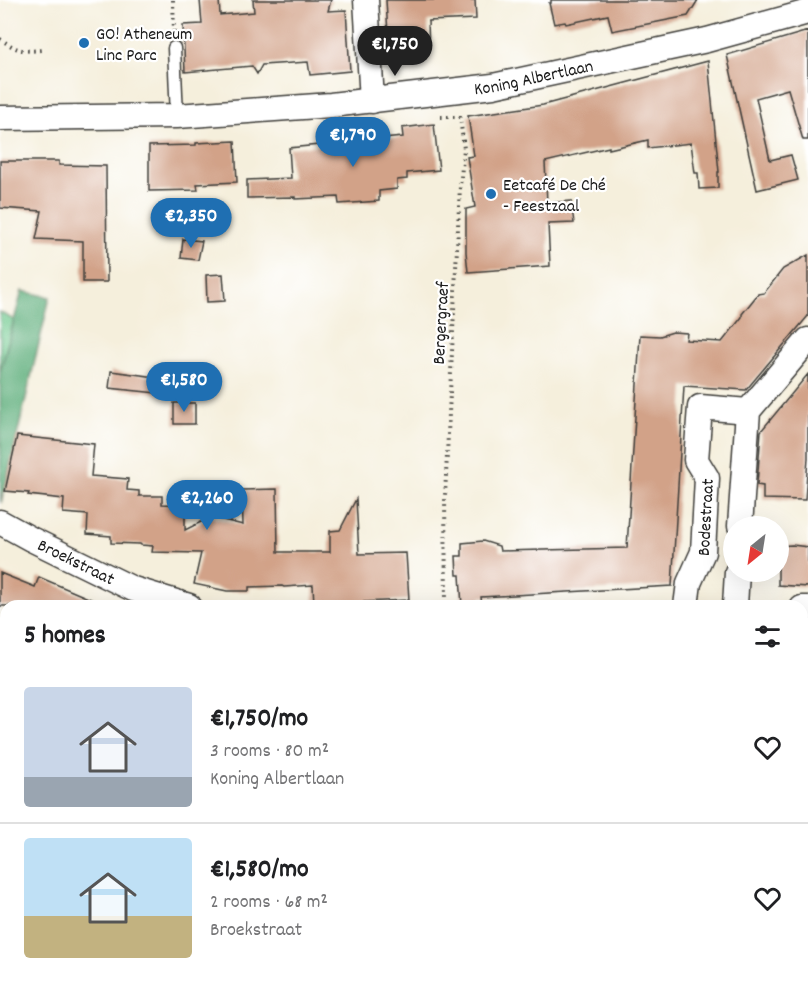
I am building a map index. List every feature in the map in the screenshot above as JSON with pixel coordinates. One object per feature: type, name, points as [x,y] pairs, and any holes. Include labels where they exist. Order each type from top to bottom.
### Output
[{"type":"street","points":[[366,0],[372,101]]},
{"type":"street","name":"Koning Albertlaan","points":[[0,118],[177,116],[372,101],[493,86],[707,40],[808,12]]},
{"type":"street","points":[[741,516],[748,411],[808,340]]},
{"type":"street","name":"Bodestraat","points":[[687,600],[689,583],[703,552],[707,478],[696,460],[700,407],[748,411]]},
{"type":"street","name":"Broekstraat","points":[[0,522],[133,589],[169,600]]},
{"type":"street","points":[[735,600],[736,582]]},
{"type":"lane","points":[[174,48],[177,116]]},
{"type":"path","points":[[173,0],[174,48]]},
{"type":"path","points":[[0,39],[25,52],[42,50]]},
{"type":"path","name":"Bergergraef","points":[[424,95],[425,117],[460,117],[464,149],[460,186],[445,496],[446,600]]},
{"type":"green space","points":[[22,291],[50,297],[1,503],[0,372]]},
{"type":"green space","points":[[0,312],[14,320],[0,372]]},
{"type":"building","points":[[200,0],[219,0],[220,15],[254,12],[253,0],[331,0],[328,11],[346,10],[350,71],[310,75],[308,62],[262,65],[257,74],[252,66],[185,72],[183,25],[202,24]]},
{"type":"building","points":[[386,0],[475,0],[476,19],[428,21],[429,49],[389,52]]},
{"type":"building","points":[[551,0],[698,0],[688,16],[612,31],[608,15],[566,24],[565,22],[554,24],[549,3]]},
{"type":"building","points":[[808,31],[808,140],[803,140],[788,89],[756,98],[770,160],[791,155],[798,180],[757,190],[727,55]]},
{"type":"building","points":[[708,61],[719,172],[718,188],[699,189],[691,143],[648,148],[648,140],[545,162],[547,203],[571,201],[574,223],[548,224],[550,266],[468,272],[466,209],[475,207],[467,157],[474,156],[468,116],[543,105]]},
{"type":"building","points":[[434,124],[439,170],[407,173],[407,179],[397,180],[397,189],[379,191],[379,201],[339,204],[338,197],[247,198],[247,180],[291,178],[289,148],[329,144],[329,142],[403,137],[402,128]]},
{"type":"building","points":[[235,141],[237,182],[197,184],[198,190],[149,191],[149,146]]},
{"type":"building","points":[[0,161],[59,161],[59,165],[106,166],[107,282],[83,282],[83,241],[36,239],[42,211],[0,208]]},
{"type":"building","points":[[183,239],[202,241],[198,260],[181,258]]},
{"type":"building","points":[[808,255],[808,316],[746,390],[684,386],[672,586],[462,600],[456,556],[462,556],[462,543],[483,541],[499,546],[500,551],[627,548],[640,335],[660,336],[673,332],[687,333],[686,340],[722,342],[758,294],[764,293],[783,269]]},
{"type":"building","points":[[223,274],[225,301],[207,302],[206,275]]},
{"type":"building","points":[[111,371],[178,380],[176,395],[109,388]]},
{"type":"building","points":[[808,374],[808,458],[805,500],[763,499],[763,486],[757,485],[761,431]]},
{"type":"building","points":[[174,403],[195,403],[195,424],[174,424]]},
{"type":"building","points":[[17,436],[94,444],[91,476],[128,479],[127,490],[139,491],[139,496],[162,496],[162,504],[185,505],[185,530],[211,517],[243,525],[242,490],[277,489],[278,552],[330,552],[330,531],[340,530],[356,499],[359,554],[406,553],[409,600],[314,600],[313,585],[249,587],[249,591],[227,591],[194,584],[201,553],[152,552],[153,546],[111,543],[111,536],[87,534],[88,515],[63,513],[64,499],[5,491]]},
{"type":"building","points":[[789,545],[808,547],[808,587],[778,585],[778,582],[789,582]]},
{"type":"building","points":[[0,573],[35,587],[39,577],[93,600],[0,600]]},
{"type":"place","name":"GO! Atheneum Linc Parc","points":[[84,43]]},
{"type":"place","name":"Eetcafé De Ché - Feestzaal","points":[[491,194]]}]
